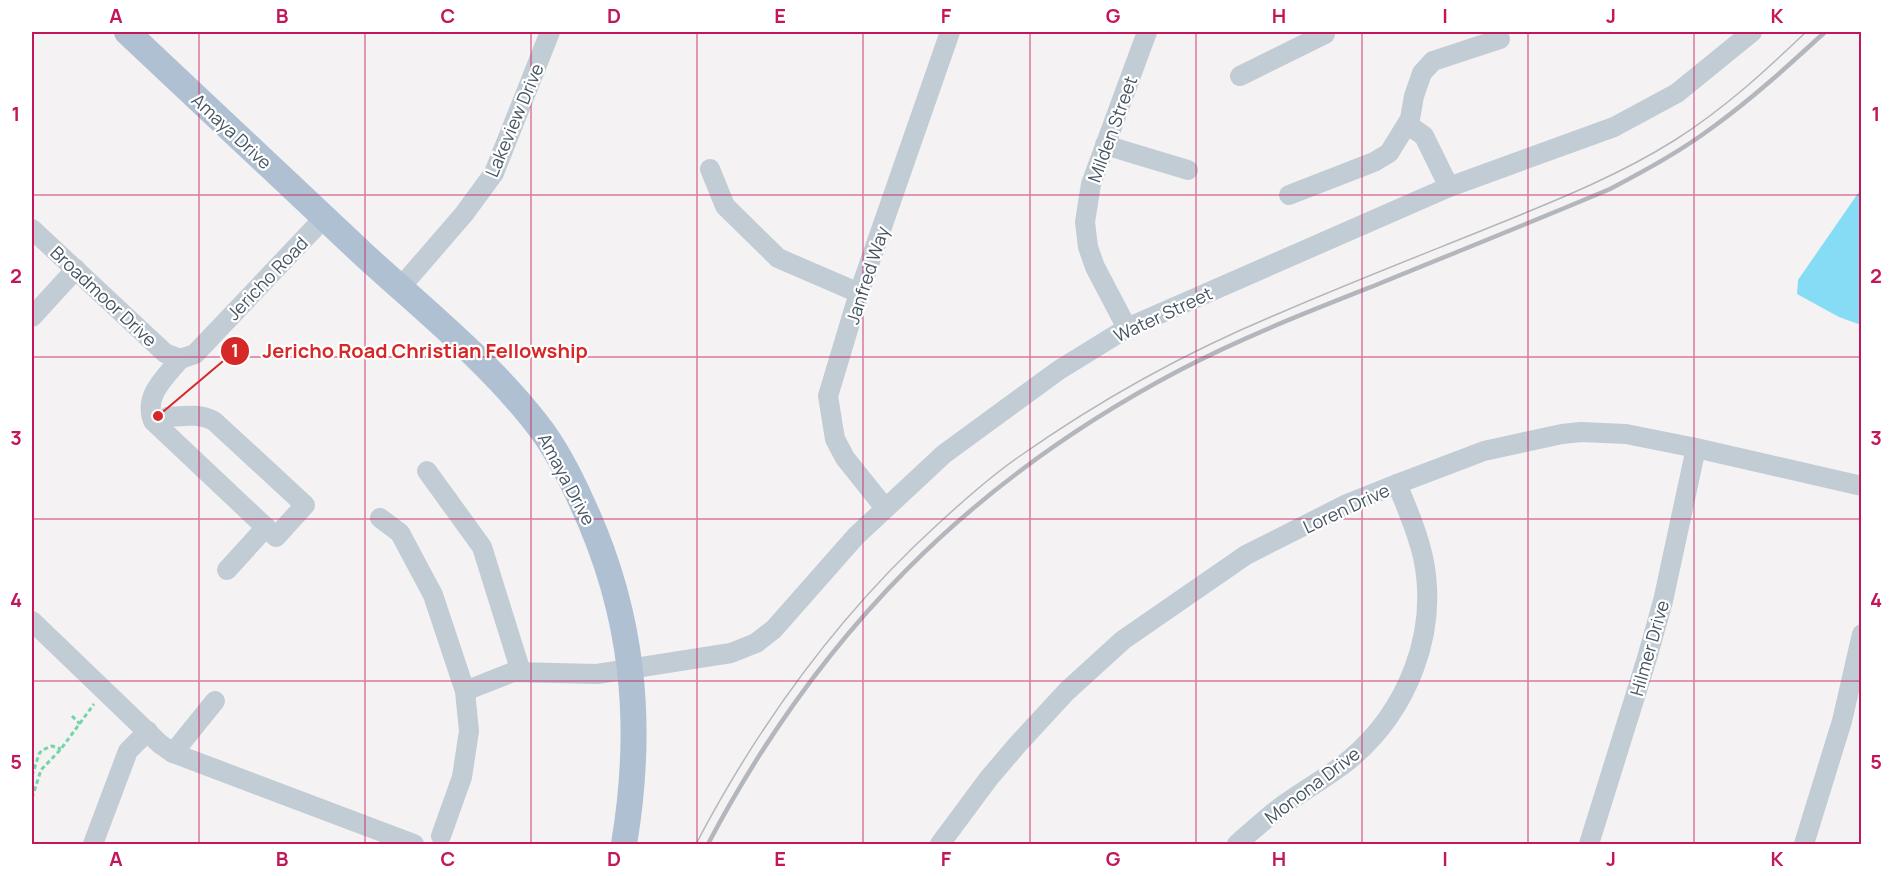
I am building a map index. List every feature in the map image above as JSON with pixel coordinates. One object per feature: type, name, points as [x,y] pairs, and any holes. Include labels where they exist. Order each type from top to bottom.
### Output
[{"type":"main road","name":"Amaya Drive","points":[[127,32],[324,218],[482,361],[538,425],[558,457],[588,515],[605,559],[616,595],[630,669],[635,741],[633,777],[624,844]]},
{"type":"street","name":"Janfred Way","points":[[885,508],[845,458],[835,439],[828,396],[860,293],[950,32]]},
{"type":"street","name":"Milden Street","points":[[1126,328],[1095,267],[1088,247],[1085,222],[1091,184],[1147,32]]},
{"type":"street","points":[[1240,76],[1325,34],[1324,32]]},
{"type":"street","points":[[1289,195],[1374,162],[1389,153],[1410,119],[1418,84],[1426,66],[1433,61],[1500,39],[1497,32]]},
{"type":"street","name":"Water Street","points":[[465,691],[513,672],[597,674],[731,653],[756,642],[774,629],[885,508],[944,454],[1059,370],[1126,328],[1449,187],[1614,127],[1677,93],[1752,32]]},
{"type":"street","name":"Lakeview Drive","points":[[400,288],[464,214],[494,173],[547,33]]},
{"type":"street","points":[[1407,124],[1425,136],[1449,187]]},
{"type":"street","points":[[1105,145],[1188,170]]},
{"type":"street","points":[[710,169],[725,206],[778,258],[860,293]]},
{"type":"street","name":"Jericho Road","points":[[180,359],[195,354],[324,218]]},
{"type":"street","name":"Broadmoor Drive","points":[[32,229],[165,353],[180,359]]},
{"type":"street","points":[[32,317],[76,269]]},
{"type":"street","points":[[160,427],[168,417],[205,416],[214,421],[305,505],[276,537],[153,421],[150,414],[154,392],[180,359]]},
{"type":"street","name":"Loren Drive","points":[[940,844],[989,778],[1018,744],[1067,691],[1123,640],[1246,555],[1347,504],[1397,484],[1484,451],[1581,432],[1626,434],[1862,486]]},
{"type":"street","name":"Hilmer Drive","points":[[1588,844],[1663,601],[1696,448]]},
{"type":"street","points":[[427,471],[482,547],[521,672]]},
{"type":"street","name":"Monona Drive","points":[[1236,844],[1280,807],[1331,773],[1365,746],[1392,712],[1412,675],[1425,632],[1428,608],[1426,582],[1418,536],[1397,484]]},
{"type":"street","points":[[380,518],[400,533],[433,595],[465,691],[469,731],[462,777],[441,836]]},
{"type":"street","points":[[226,570],[266,527]]},
{"type":"street","points":[[32,621],[172,753],[414,844]]},
{"type":"street","points":[[1804,844],[1842,721],[1862,634]]},
{"type":"street","points":[[172,753],[215,701]]},
{"type":"street","points":[[93,844],[128,751],[148,731]]},
{"type":"path","points":[[32,798],[41,770],[61,749],[95,703]]},
{"type":"path","points":[[72,716],[80,724]]},
{"type":"path","points":[[32,776],[42,750],[52,746],[61,749]]},
{"type":"water","points":[[1861,189],[1861,325],[1839,317],[1797,294],[1798,280]]},
{"type":"tram line","points":[[696,844],[746,756],[803,673],[834,634],[901,559],[958,506],[1009,464],[1082,415],[1146,377],[1212,343],[1547,204],[1634,164],[1710,116],[1806,32]]},
{"type":"railway","points":[[708,844],[751,768],[799,697],[850,631],[906,570],[967,513],[1033,461],[1104,414],[1180,370],[1228,346],[1610,189],[1637,175],[1728,116],[1825,32]]},
{"type":"place","name":"Jericho Road Christian Fellowship","points":[[158,416]]}]
